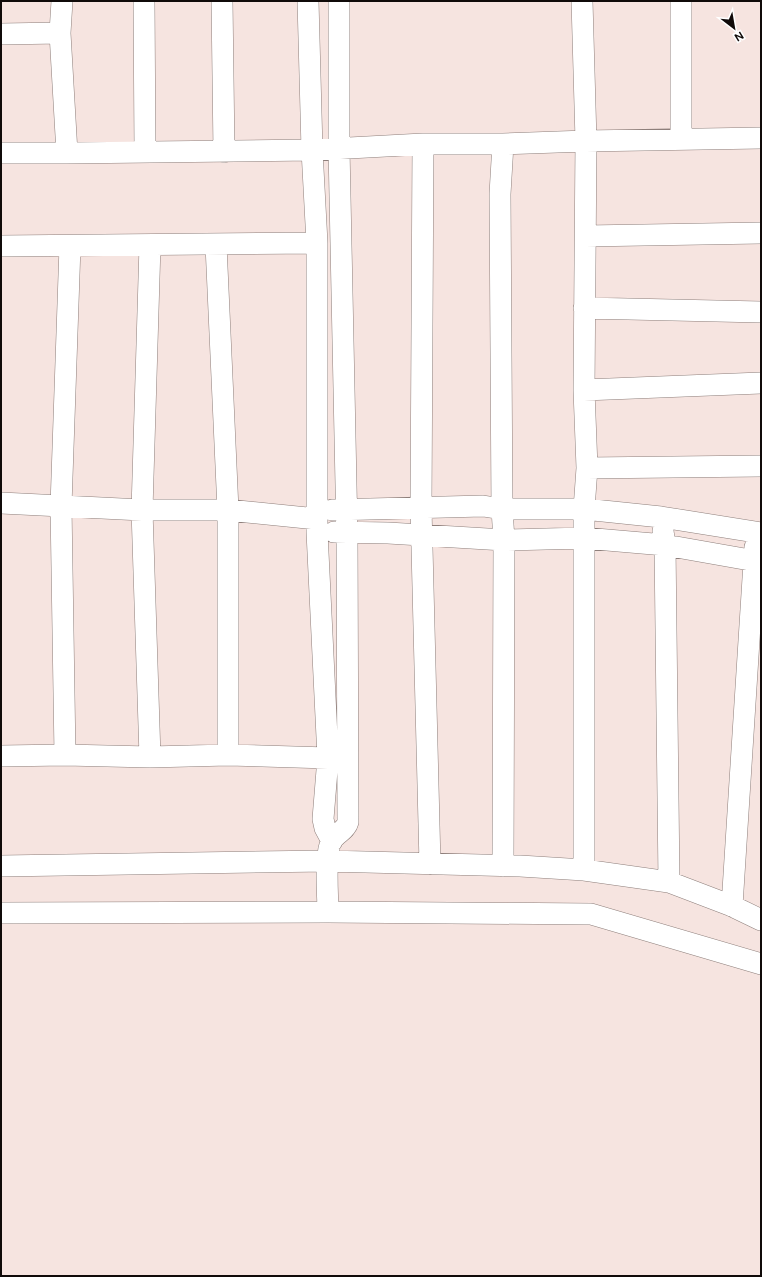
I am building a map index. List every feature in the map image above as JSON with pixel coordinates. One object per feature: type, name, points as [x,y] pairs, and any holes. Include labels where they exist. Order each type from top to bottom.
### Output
[{"type":"street","points":[[62,1],[60,33],[67,153]]},
{"type":"street","points":[[144,1],[145,152]]},
{"type":"street","points":[[222,1],[224,152]]},
{"type":"street","points":[[308,1],[312,150],[317,243],[317,520],[328,758],[323,819],[325,828],[332,841]]},
{"type":"street","points":[[328,912],[327,861],[332,841],[345,828],[348,822],[346,511],[339,148],[339,1]]},
{"type":"street","points":[[582,1],[586,141],[584,390],[587,468],[584,509],[584,870]]},
{"type":"street","points":[[680,1],[681,139]]},
{"type":"street","points":[[1,34],[60,33]]},
{"type":"street","points":[[1,153],[224,152],[312,150],[423,144],[503,144],[761,138]]},
{"type":"street","points":[[423,144],[421,508],[430,864]]},
{"type":"street","points":[[502,866],[504,540],[502,509],[500,194],[503,144]]},
{"type":"street","points":[[586,236],[761,233]]},
{"type":"street","points":[[1,246],[317,243]]},
{"type":"street","points":[[150,245],[142,510],[150,757]]},
{"type":"street","points":[[216,245],[228,510],[228,756]]},
{"type":"street","points":[[65,755],[62,506],[70,246]]},
{"type":"street","points":[[584,308],[761,312]]},
{"type":"street","points":[[584,390],[761,383]]},
{"type":"street","points":[[587,468],[761,466]]},
{"type":"street","points":[[1,502],[142,510],[228,510],[317,520],[346,533],[388,533],[504,540],[584,538],[666,545],[758,561]]},
{"type":"street","points":[[317,520],[346,511],[483,506],[502,509],[584,509],[661,517],[758,533],[758,561],[732,906]]},
{"type":"street","points":[[661,517],[666,545],[669,882]]},
{"type":"street","points":[[1,756],[65,755],[328,758]]},
{"type":"street","points":[[1,866],[327,861],[584,870],[669,882],[732,906],[761,920]]},
{"type":"street","points":[[1,913],[328,912],[592,914],[761,964]]}]
